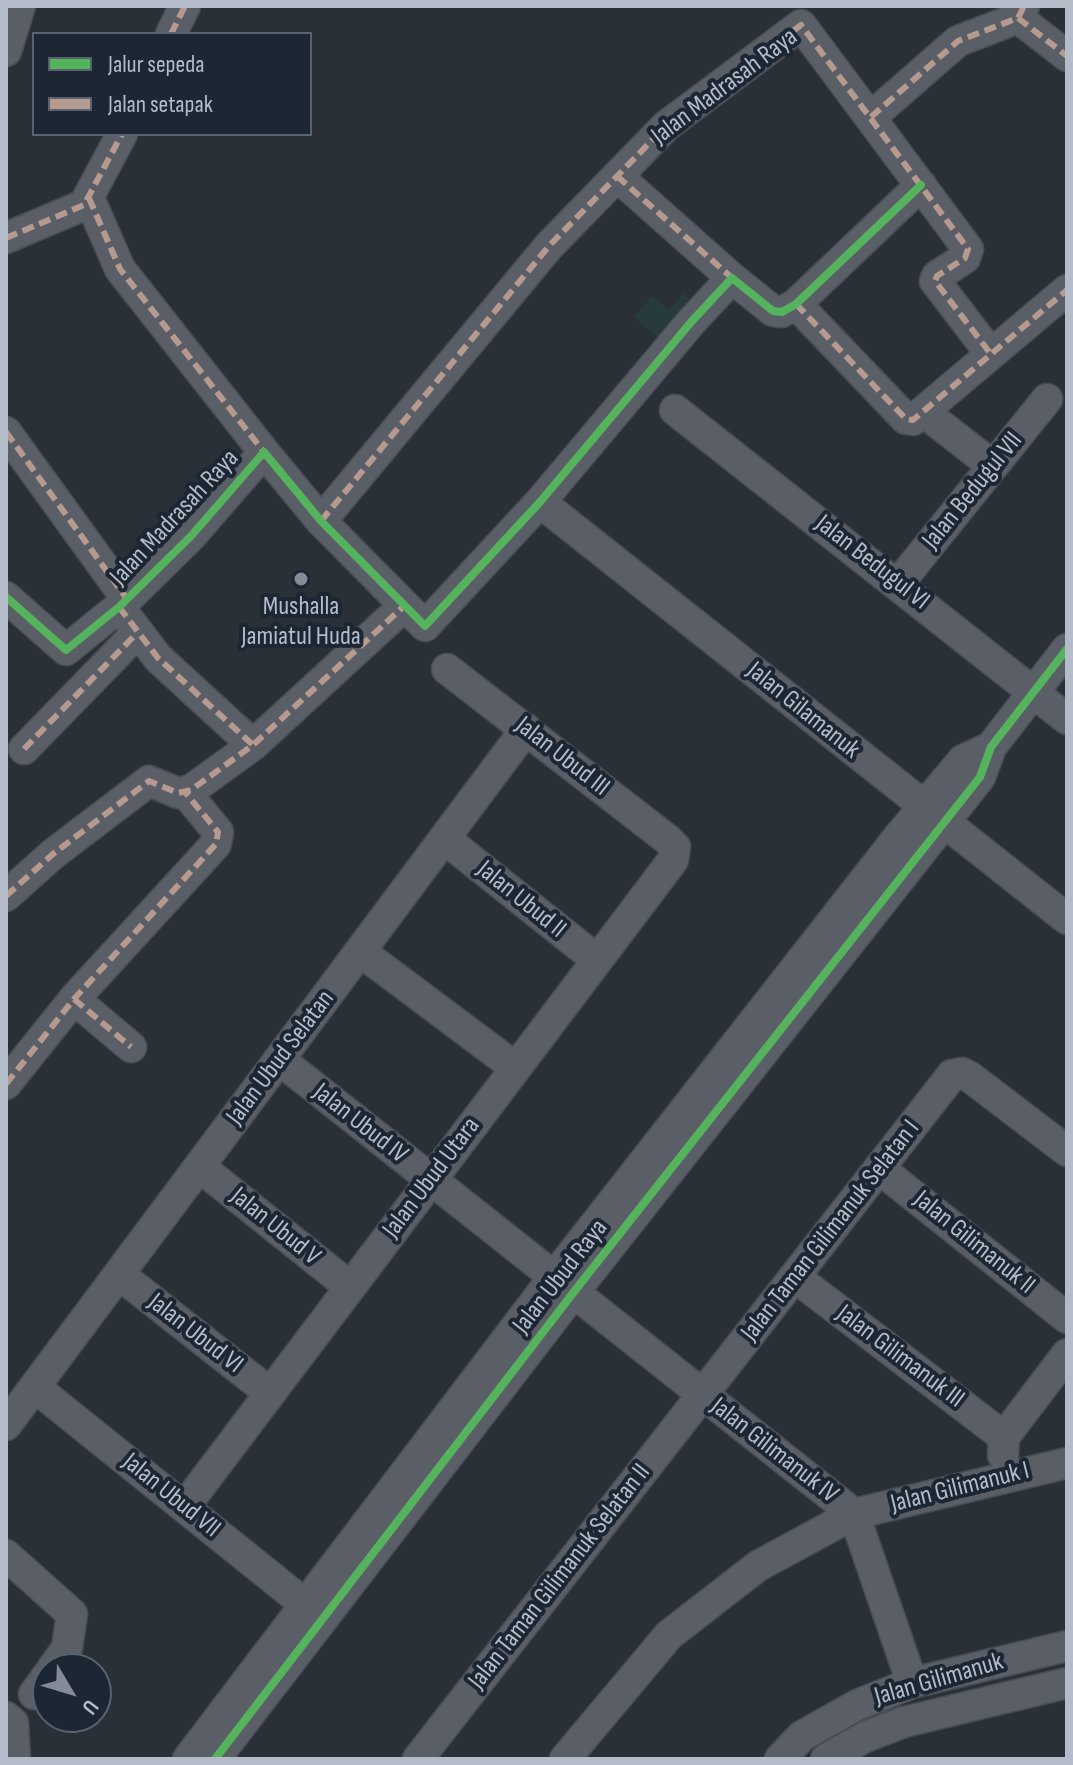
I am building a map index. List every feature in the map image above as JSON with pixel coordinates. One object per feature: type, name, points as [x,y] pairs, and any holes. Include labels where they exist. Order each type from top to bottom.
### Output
[{"type":"street","points":[[6,51],[20,6]]},
{"type":"street","points":[[172,32],[185,6]]},
{"type":"street","points":[[990,353],[935,281],[937,276],[965,258],[968,249],[871,117],[958,41],[1021,12],[1067,56]]},
{"type":"street","name":"Jalan Madrasah Raya","points":[[321,521],[549,246],[666,126],[801,25],[871,117]]},
{"type":"street","points":[[6,238],[73,210],[89,198],[121,136]]},
{"type":"street","points":[[617,176],[732,278],[773,311],[782,312],[796,304],[921,185]]},
{"type":"street","points":[[89,198],[120,269],[264,452]]},
{"type":"street","points":[[185,792],[253,745],[414,617],[540,502],[732,278]]},
{"type":"street","points":[[796,304],[906,419],[922,415],[990,353],[1067,290]]},
{"type":"street","name":"Jalan Bedugul VII","points":[[898,584],[1047,399]]},
{"type":"street","name":"Jalan Bedugul VI","points":[[675,410],[1067,719]]},
{"type":"street","points":[[934,420],[993,466]]},
{"type":"street","name":"Jalan Madrasah Raya","points":[[6,432],[123,603],[136,634],[253,745]]},
{"type":"street","name":"Jalan Madrasah Raya","points":[[6,597],[66,650],[123,603],[192,535],[264,452],[321,521],[414,617]]},
{"type":"street","name":"Jalan Gilamanuk","points":[[540,502],[1067,919]]},
{"type":"street","points":[[24,749],[136,634]]},
{"type":"street","name":"Jalan Ubud Raya","points":[[188,1759],[306,1605],[933,815],[980,777],[991,747],[1067,649]]},
{"type":"street","name":"Jalan Ubud III","points":[[447,669],[675,847]]},
{"type":"street","name":"Jalan Ubud Selatan","points":[[6,1425],[526,729]]},
{"type":"street","points":[[6,896],[53,854],[149,781],[185,792],[218,832],[216,844],[74,999],[6,1084]]},
{"type":"street","name":"Jalan Ubud II","points":[[445,839],[597,960]]},
{"type":"street","name":"Jalan Ubud Utara","points":[[185,1506],[673,860],[675,847]]},
{"type":"street","points":[[361,952],[516,1068]]},
{"type":"street","points":[[74,999],[131,1047]]},
{"type":"street","name":"Jalan Ubud IV","points":[[280,1060],[563,1285]]},
{"type":"street","name":"Jalan Taman Gilimanuk Selatan I","points":[[703,1395],[952,1075],[962,1073],[1067,1151]]},
{"type":"street","name":"Jalan Ubud V","points":[[200,1167],[350,1287]]},
{"type":"street","name":"Jalan Gilimanuk II","points":[[880,1169],[1067,1318]]},
{"type":"street","name":"Jalan Ubud VI","points":[[120,1275],[270,1393]]},
{"type":"street","name":"Jalan Gilimanuk III","points":[[795,1277],[1004,1437]]},
{"type":"street","name":"Jalan Ubud Raya","points":[[215,1759],[563,1285]]},
{"type":"street","name":"Jalan Gilimanuk IV","points":[[563,1285],[854,1514],[912,1683]]},
{"type":"street","points":[[1001,1477],[1004,1437],[1067,1354]]},
{"type":"street","name":"Jalan Ubud VII","points":[[36,1388],[306,1605]]},
{"type":"street","name":"Jalan Taman Gilimanuk Selatan II","points":[[418,1759],[703,1395]]},
{"type":"street","name":"Jalan Gilimanuk I","points":[[565,1759],[669,1635],[758,1566],[854,1514],[1067,1463]]},
{"type":"street","points":[[6,1555],[72,1614],[67,1648],[63,1653]]},
{"type":"street","name":"Jalan Gilimanuk","points":[[780,1759],[802,1736],[857,1705],[912,1683],[1067,1646]]},
{"type":"street","name":"Jalan Gilimanuk","points":[[826,1759],[865,1737],[904,1722],[1067,1683]]},
{"type":"street","points":[[6,1717],[13,1723],[15,1759]]},
{"type":"green space","points":[[683,293],[706,313],[673,351],[634,317],[652,296],[669,310]]},
{"type":"marked path","points":[[172,32],[185,6]]},
{"type":"marked path","points":[[871,117],[958,41],[1018,18],[1024,6]]},
{"type":"marked path","points":[[1018,18],[1067,56]]},
{"type":"marked path","points":[[321,521],[549,246],[666,126],[801,25],[968,249],[965,258],[937,276],[935,281],[990,353]]},
{"type":"marked path","points":[[6,238],[84,205],[121,136]]},
{"type":"marked path","points":[[617,176],[732,278]]},
{"type":"marked path","points":[[89,198],[120,269],[264,452]]},
{"type":"marked path","points":[[796,304],[906,419],[913,420],[1067,290]]},
{"type":"marked path","points":[[6,432],[127,599]]},
{"type":"marked path","points":[[119,607],[158,658],[253,745]]},
{"type":"marked path","points":[[6,896],[53,854],[149,781],[178,793],[191,790],[253,745],[403,607]]},
{"type":"marked path","points":[[24,749],[136,634]]},
{"type":"marked path","points":[[6,1084],[74,999],[216,844],[218,832],[185,792]]},
{"type":"marked path","points":[[74,999],[131,1047]]},
{"type":"cycle path","points":[[6,597],[66,650],[119,607],[192,535],[264,452],[321,521],[425,626],[540,502],[732,278],[773,311],[782,312],[796,304],[921,185]]},
{"type":"cycle path","points":[[215,1759],[573,1293],[980,777],[991,747],[1067,649]]},
{"type":"place","name":"Mushalla Jamiatul Huda","points":[[301,579]]}]
